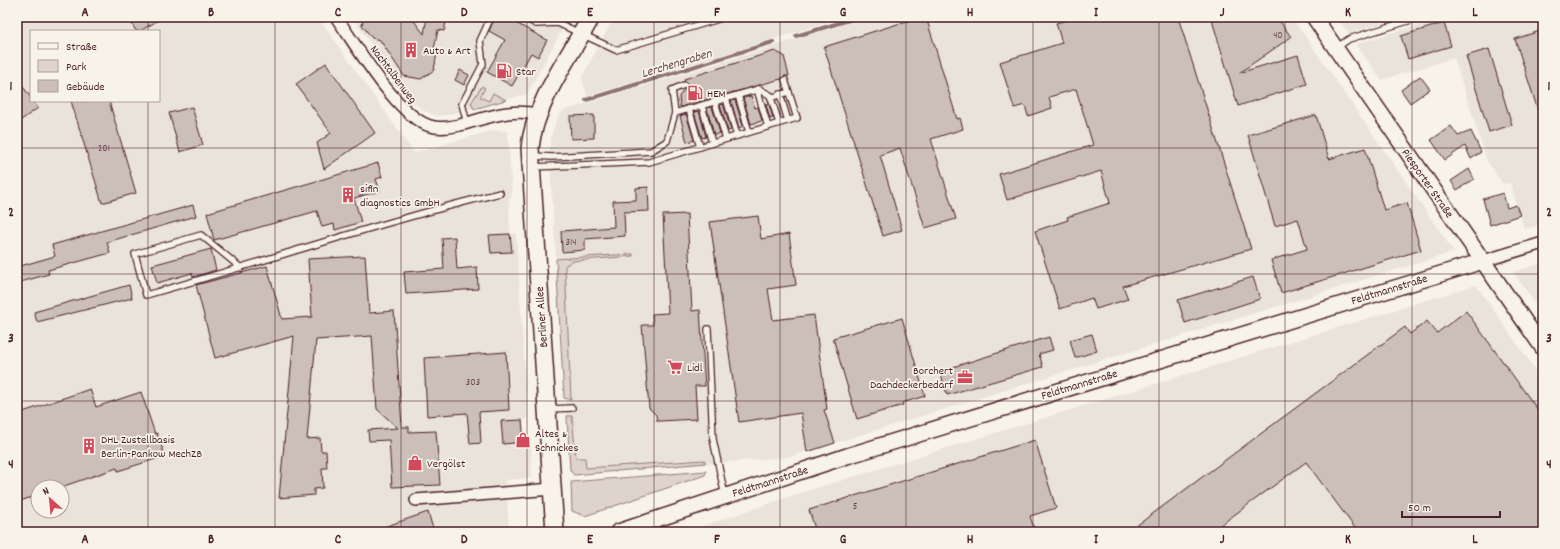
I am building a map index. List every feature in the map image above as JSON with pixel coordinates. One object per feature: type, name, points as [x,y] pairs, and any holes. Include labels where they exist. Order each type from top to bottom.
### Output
[{"type":"main road","name":"Berliner Allee","points":[[555,532],[530,162],[531,135],[540,109],[591,17]]},
{"type":"street","name":"Nachtalbenweg","points":[[336,17],[396,101],[410,116],[429,126],[436,128],[450,127],[509,112],[540,109]]},
{"type":"street","name":"Piesporter Straße","points":[[1314,17],[1543,348]]},
{"type":"street","name":"Feldtmannstraße","points":[[618,532],[847,456],[1543,243]]},
{"type":"street","points":[[416,500],[552,489]]},
{"type":"lane","points":[[467,123],[462,104],[482,64],[480,41],[491,17]]},
{"type":"lane","points":[[523,17],[536,24],[558,23],[616,50],[725,17]]},
{"type":"lane","points":[[1335,48],[1349,38],[1422,17]]},
{"type":"lane","points":[[530,162],[649,162],[788,121],[797,118],[786,80]]},
{"type":"lane","points":[[530,162],[552,157],[651,151],[667,142],[675,113],[672,90],[684,85]]},
{"type":"lane","points":[[675,113],[757,89],[773,97],[789,92]]},
{"type":"lane","points":[[757,89],[768,126]]},
{"type":"lane","points":[[780,94],[788,121]]},
{"type":"lane","points":[[738,95],[749,132]]},
{"type":"lane","points":[[770,95],[779,123]]},
{"type":"lane","points":[[726,98],[737,136]]},
{"type":"lane","points":[[715,102],[726,139]]},
{"type":"lane","points":[[702,106],[712,143]]},
{"type":"lane","points":[[689,109],[700,147]]},
{"type":"lane","points":[[241,268],[201,235],[135,254],[146,295],[241,268],[302,248],[500,193]]},
{"type":"lane","points":[[708,329],[713,439],[725,496]]},
{"type":"lane","points":[[547,409],[572,408]]},
{"type":"shaded area","points":[[318,17],[414,153],[494,130],[508,131],[512,196],[509,199],[510,234],[516,233],[528,419],[523,420],[525,448],[531,448],[532,478],[506,480],[509,532],[17,532],[17,18]]},
{"type":"shaded area","points":[[352,17],[569,17],[527,94],[437,116],[424,111],[410,100]]},
{"type":"shaded area","points":[[614,17],[845,17],[587,96],[582,77]]},
{"type":"shaded area","points":[[869,17],[1292,17],[1454,252],[789,457],[574,475],[570,470],[549,149],[553,129],[558,117],[562,111]]},
{"type":"shaded area","points":[[1337,17],[1402,17],[1349,34]]},
{"type":"shaded area","points":[[1442,17],[1543,17],[1543,224],[1524,229],[1510,183],[1503,184],[1487,161],[1454,58],[1381,80],[1356,44]]},
{"type":"shaded area","points":[[1543,263],[1543,315],[1513,272]]},
{"type":"shaded area","points":[[1476,285],[1543,381],[1543,532],[685,532],[794,495]]},
{"type":"green space","points":[[482,86],[485,88],[480,97],[489,101],[493,93],[506,100],[474,109],[471,103]]},
{"type":"green space","points":[[633,254],[633,256],[572,261],[565,266],[571,400],[564,398],[556,259]]},
{"type":"green space","points":[[567,416],[572,416],[576,458],[585,458],[586,468],[705,460],[705,463],[574,475],[570,470]]},
{"type":"green space","points":[[706,471],[705,475],[585,516],[572,511],[571,482]]},
{"type":"building","points":[[128,17],[164,17],[142,30],[135,30]]},
{"type":"building","name":"Auto & Art","points":[[364,17],[411,17],[424,34],[427,17],[447,17],[444,31],[438,30],[434,49],[437,53],[434,70],[421,79],[404,76],[380,40],[372,38],[362,25]]},
{"type":"building","points":[[495,17],[505,17],[547,40],[538,57],[531,53],[512,86],[487,72],[505,40],[489,31]]},
{"type":"building","points":[[920,17],[926,17],[957,119],[960,118],[963,129],[931,139],[956,219],[925,228],[900,148],[880,155],[902,230],[883,236],[824,47]]},
{"type":"building","points":[[1077,17],[1178,17],[1251,249],[1123,286],[1128,299],[1096,309],[1092,298],[1060,309],[1035,231],[1068,220],[1067,217],[1110,203],[1101,171],[1007,200],[999,174],[1093,145],[1076,89],[1049,97],[1052,108],[1028,116],[1025,105],[1014,108],[1000,62],[1062,43],[1056,23]]},
{"type":"building","points":[[1211,17],[1277,17],[1291,37],[1239,73],[1298,55],[1307,84],[1238,106]]},
{"type":"building","points":[[1444,23],[1451,46],[1408,59],[1401,36]]},
{"type":"building","points":[[1543,30],[1543,120],[1541,120],[1515,39]]},
{"type":"building","points":[[1489,49],[1512,125],[1489,132],[1466,56]]},
{"type":"building","points":[[775,51],[784,56],[789,76],[784,76],[781,79],[680,107],[679,96],[688,86],[684,79]]},
{"type":"building","points":[[326,63],[375,133],[324,169],[317,143],[331,133],[296,84]]},
{"type":"building","points":[[460,70],[469,75],[464,85],[455,80]]},
{"type":"building","points":[[1420,76],[1430,89],[1410,103],[1401,90]]},
{"type":"building","points":[[17,78],[30,97],[30,102],[34,102],[38,108],[17,123]]},
{"type":"building","points":[[751,96],[755,108],[758,107],[762,121],[751,124],[743,98]]},
{"type":"building","points":[[735,100],[743,126],[739,128],[731,101]]},
{"type":"building","points":[[71,102],[109,102],[136,193],[102,203]]},
{"type":"building","points":[[723,104],[731,130],[728,131],[720,105]]},
{"type":"building","points":[[769,104],[773,118],[770,119],[766,105]]},
{"type":"building","points":[[192,107],[203,145],[180,152],[169,113]]},
{"type":"building","points":[[712,107],[720,133],[714,135],[707,108]]},
{"type":"building","points":[[699,111],[706,137],[702,138],[694,112]]},
{"type":"building","points":[[686,114],[694,140],[687,142],[680,116]]},
{"type":"building","points":[[594,115],[594,138],[571,139],[570,116]]},
{"type":"building","points":[[1316,115],[1329,159],[1365,148],[1384,210],[1407,203],[1421,250],[1281,293],[1271,260],[1307,249],[1298,219],[1275,226],[1248,135]]},
{"type":"building","points":[[1451,126],[1458,136],[1471,131],[1481,152],[1471,159],[1465,146],[1445,160],[1431,140]]},
{"type":"building","points":[[378,163],[382,177],[376,179],[380,191],[354,198],[361,222],[335,230],[334,224],[322,227],[317,211],[214,240],[207,213]]},
{"type":"building","points":[[1469,169],[1474,179],[1457,190],[1451,181]]},
{"type":"building","points":[[648,187],[649,211],[624,212],[625,236],[585,239],[585,250],[562,252],[561,231],[614,227],[613,201],[636,200],[636,188]]},
{"type":"building","points":[[1503,193],[1507,208],[1516,205],[1520,215],[1490,225],[1483,199]]},
{"type":"building","points":[[193,205],[196,216],[107,242],[110,253],[48,270],[49,274],[17,283],[17,267],[55,256],[52,245]]},
{"type":"building","name":"Lidl","points":[[687,214],[692,311],[700,310],[705,386],[695,386],[697,419],[657,421],[656,415],[649,408],[642,325],[653,325],[652,314],[668,313],[663,215]]},
{"type":"building","points":[[758,216],[761,239],[789,234],[796,285],[768,289],[773,320],[814,315],[827,409],[824,410],[835,443],[807,452],[801,413],[739,422],[710,222]]},
{"type":"building","points":[[510,234],[512,252],[491,253],[489,235]]},
{"type":"building","points":[[455,237],[457,269],[477,267],[478,289],[406,294],[404,272],[444,269],[442,238]]},
{"type":"building","points":[[211,249],[216,270],[193,277],[192,273],[157,283],[152,265]]},
{"type":"building","points":[[365,256],[369,313],[394,311],[402,427],[409,427],[409,432],[436,431],[440,485],[392,487],[389,440],[369,441],[368,430],[398,428],[377,409],[372,336],[316,340],[307,439],[320,438],[321,451],[326,451],[327,468],[322,468],[323,488],[314,489],[314,495],[279,498],[294,336],[215,358],[196,285],[267,266],[282,319],[312,317],[308,259]]},
{"type":"building","points":[[1253,277],[1260,299],[1185,323],[1178,300]]},
{"type":"building","points":[[129,285],[132,298],[37,322],[34,312]]},
{"type":"building","points":[[1466,311],[1543,417],[1543,532],[1358,532],[1306,462],[1211,532],[1128,532],[1405,327],[1410,334],[1427,321],[1437,333]]},
{"type":"building","points":[[902,318],[925,396],[902,403],[903,405],[857,419],[833,338]]},
{"type":"building","points":[[1092,334],[1097,351],[1075,358],[1070,340]]},
{"type":"building","points":[[1049,337],[1053,350],[1039,354],[1043,367],[947,395],[940,371]]},
{"type":"building","points":[[506,352],[509,410],[479,412],[481,443],[470,444],[467,413],[427,416],[424,358]]},
{"type":"building","name":"DHL Zustellbasis Berlin-Pankow MechZB","points":[[90,389],[96,407],[141,392],[155,434],[157,433],[165,456],[118,471],[117,468],[70,484],[70,479],[30,479],[30,498],[17,502],[17,414]]},
{"type":"building","points":[[522,420],[524,442],[503,444],[501,421]]},
{"type":"building","points":[[1035,440],[1056,508],[1030,516],[1035,532],[816,532],[809,510]]},
{"type":"building","points":[[428,512],[434,532],[375,532],[375,530]]},
{"type":"waterway","name":"Lerchengraben","points":[[796,36],[859,17]]},
{"type":"waterway","name":"Lerchengraben","points":[[586,100],[773,42]]},
{"type":"place","name":"Auto & Art","points":[[411,50]]},
{"type":"place","name":"Star","points":[[504,71]]},
{"type":"place","name":"HEM","points":[[695,93]]},
{"type":"place","name":"sifin diagnostics GmbH","points":[[348,195]]},
{"type":"place","name":"Lidl","points":[[675,367]]},
{"type":"place","name":"Borchert Dachdeckerbedarf","points":[[965,377]]},
{"type":"place","name":"Altes & Schnickes","points":[[523,440]]},
{"type":"place","name":"DHL Zustellbasis Berlin-Pankow MechZB","points":[[89,446]]},
{"type":"place","name":"Vergölst","points":[[415,463]]}]
